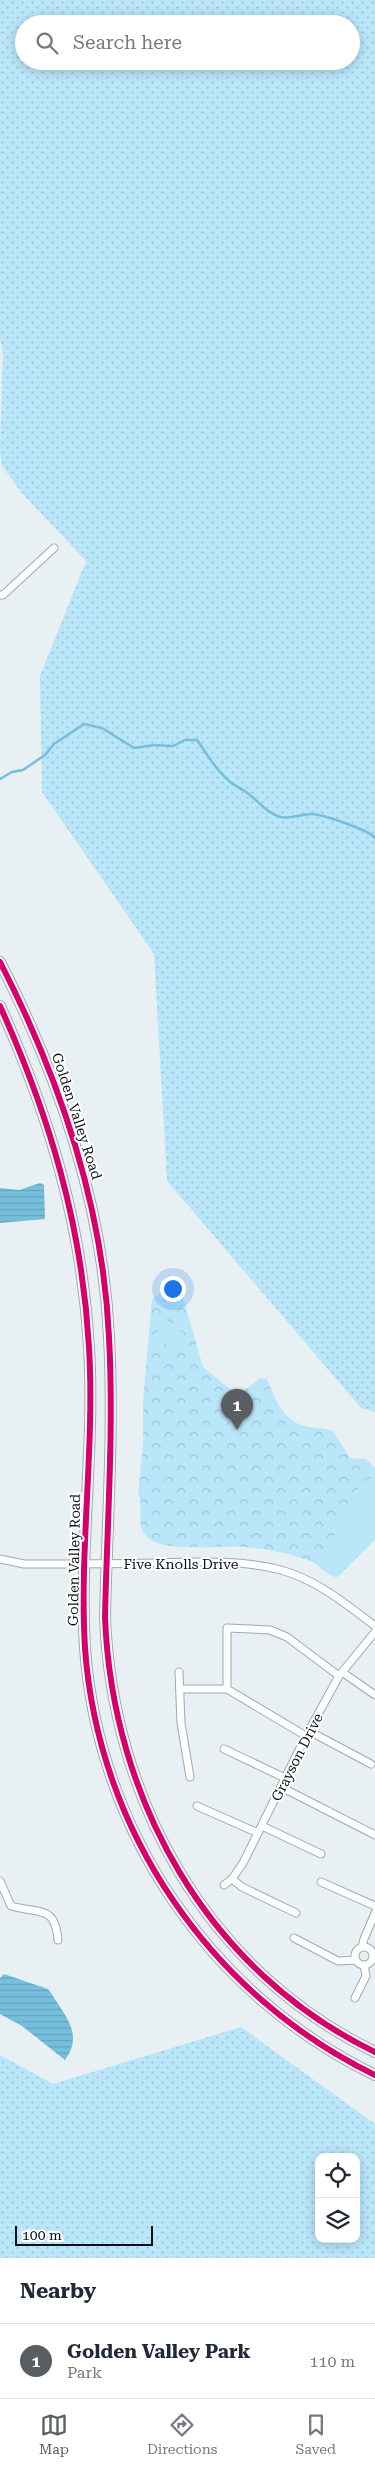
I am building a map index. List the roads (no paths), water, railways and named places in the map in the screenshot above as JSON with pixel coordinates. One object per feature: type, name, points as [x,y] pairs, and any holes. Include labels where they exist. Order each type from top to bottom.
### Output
[{"type":"main road","name":"Golden Valley Road","points":[[0,962],[26,1012],[52,1075],[76,1145],[96,1226],[104,1274],[109,1336],[111,1414],[106,1564],[106,1648],[114,1706],[137,1788],[170,1857],[217,1926],[246,1958],[313,2015],[375,2052]]},
{"type":"main road","name":"Golden Valley Road","points":[[0,1006],[26,1063],[53,1141],[70,1206],[80,1261],[89,1348],[90,1394],[85,1646],[94,1714],[114,1787],[143,1853],[190,1926],[249,1990],[280,2017],[317,2043],[375,2075]]},
{"type":"street","points":[[0,595],[3,595],[54,548]]},
{"type":"street","name":"Five Knolls Drive","points":[[0,1559],[24,1564],[228,1562],[282,1570],[308,1580],[336,1596],[375,1626]]},
{"type":"street","points":[[227,1689],[227,1628],[270,1630],[287,1637],[340,1674],[375,1695]]},
{"type":"street","name":"Grayson Drive","points":[[224,1885],[232,1879],[260,1830],[308,1733],[340,1674],[375,1632]]},
{"type":"street","points":[[179,1672],[182,1733],[190,1777]]},
{"type":"street","points":[[181,1689],[227,1689],[308,1733],[371,1764]]},
{"type":"street","points":[[224,1749],[286,1778]]},
{"type":"street","points":[[281,1787],[375,1835]]},
{"type":"street","points":[[197,1806],[321,1854]]},
{"type":"street","points":[[232,1879],[242,1887],[296,1912]]},
{"type":"street","points":[[0,1880],[11,1906],[50,1914],[57,1922],[58,1940]]},
{"type":"street","points":[[321,1882],[375,1906]]},
{"type":"street","points":[[356,1960],[356,1951],[362,1947],[375,1913]]},
{"type":"street","points":[[294,1938],[338,1961],[356,1960],[364,1965],[366,1976],[355,1998]]},
{"type":"street","points":[[362,1947],[370,1949],[374,1954],[371,1962],[364,1965]]},
{"type":"waterway","points":[[0,779],[12,772],[23,770],[45,755],[54,744],[84,724],[102,728],[134,748],[154,745],[173,746],[185,740],[197,740],[223,776],[272,813],[281,817],[311,814],[325,817],[355,827],[375,838]]},
{"type":"place","name":"Golden Valley Park","points":[[237,1430]]}]
